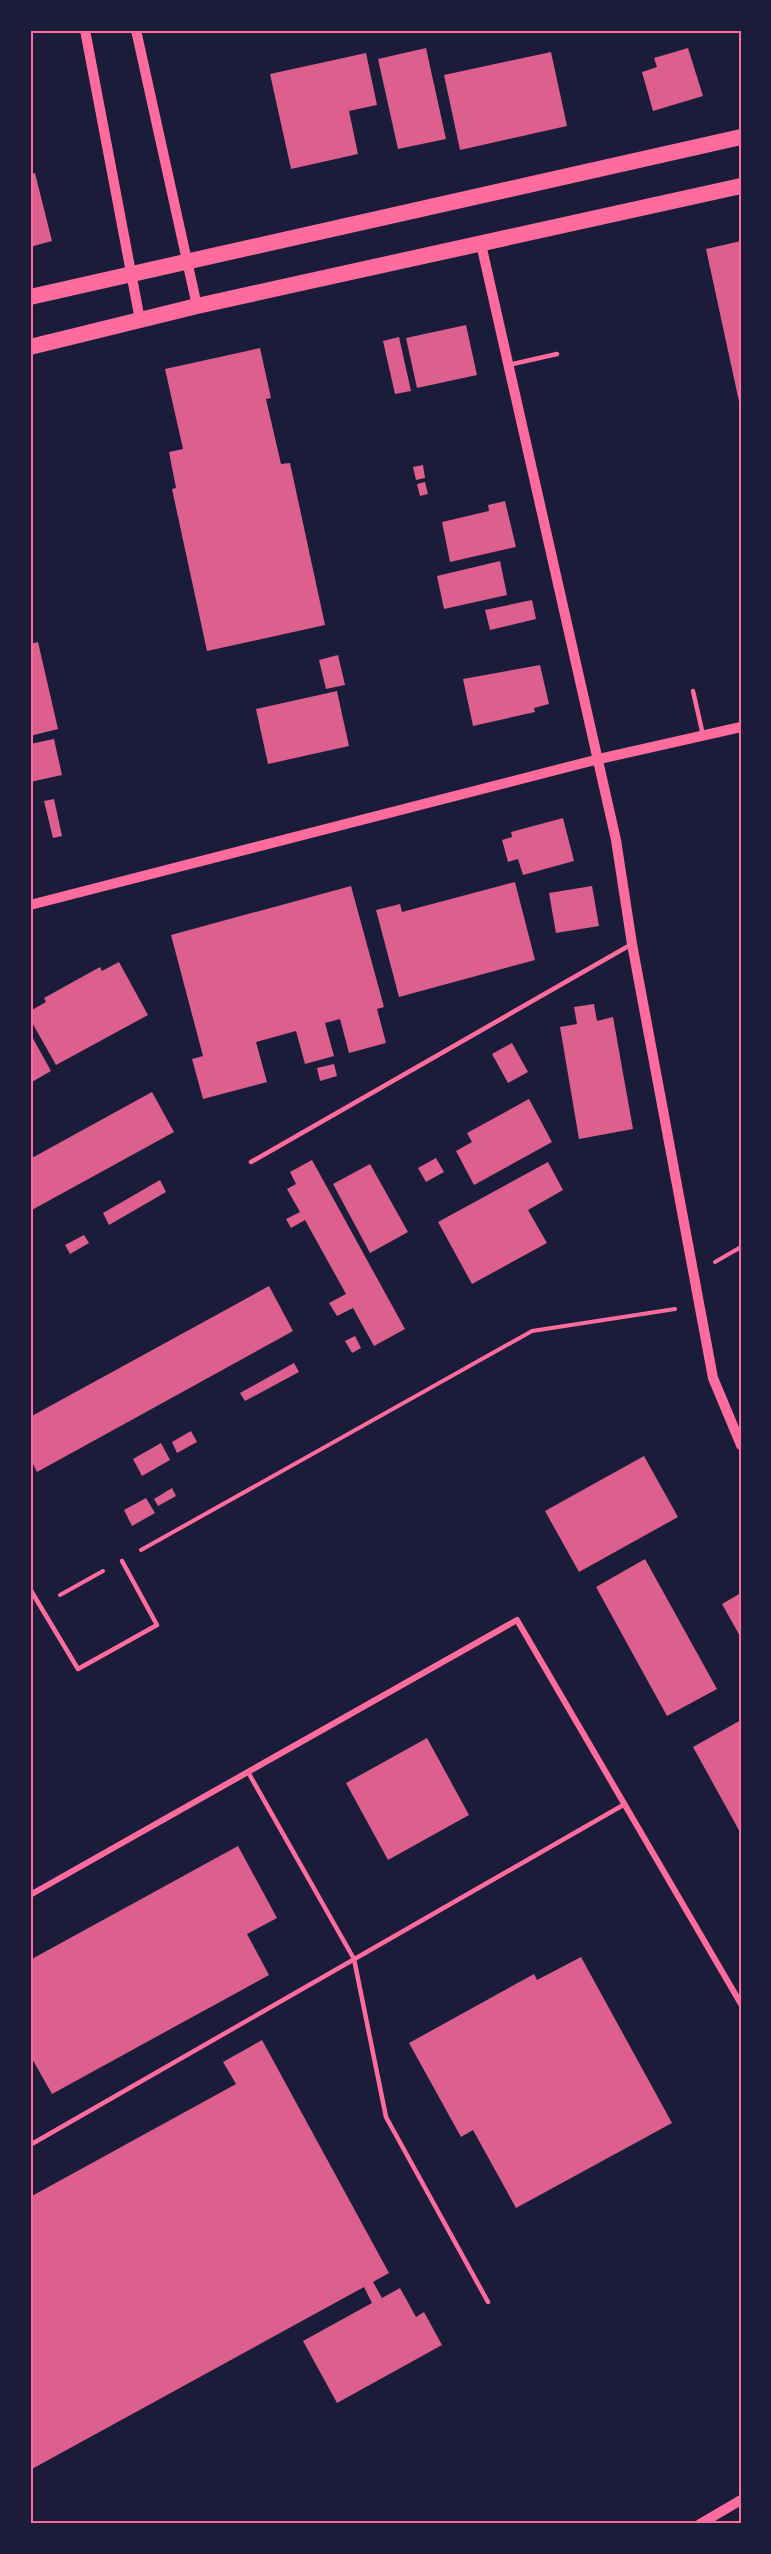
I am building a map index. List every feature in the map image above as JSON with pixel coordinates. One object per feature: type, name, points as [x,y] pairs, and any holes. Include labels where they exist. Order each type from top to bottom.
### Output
[{"type":"highway","points":[[30,297],[741,137]]},
{"type":"highway","points":[[30,347],[197,306],[741,186]]},
{"type":"street","points":[[85,30],[140,320]]},
{"type":"street","points":[[136,30],[197,306]]},
{"type":"street","points":[[481,244],[616,840],[632,944],[713,1378],[741,1445]]},
{"type":"street","points":[[30,905],[599,759],[741,727]]},
{"type":"street","points":[[30,1895],[517,1620],[741,2004]]},
{"type":"street","points":[[700,2524],[741,2500]]},
{"type":"lane","points":[[508,365],[557,354]]},
{"type":"lane","points":[[693,691],[703,736]]},
{"type":"lane","points":[[251,1162],[632,944]]},
{"type":"lane","points":[[30,1588],[78,1669],[157,1624],[122,1561]]},
{"type":"lane","points":[[248,1772],[354,1959],[386,2117],[488,2302]]},
{"type":"lane","points":[[30,2145],[624,1804]]},
{"type":"path","points":[[40,1606],[532,1331],[699,1305]]},
{"type":"building","points":[[426,48],[446,139],[398,149],[378,59]]},
{"type":"building","points":[[688,48],[703,96],[653,111],[642,72],[657,67],[654,58]]},
{"type":"building","points":[[551,52],[567,126],[460,150],[444,75]]},
{"type":"building","points":[[366,53],[377,105],[349,111],[358,154],[291,169],[270,74]]},
{"type":"building","points":[[35,173],[52,241],[30,247],[30,174]]},
{"type":"building","points":[[741,241],[741,406],[740,406],[706,249]]},
{"type":"building","points":[[466,325],[477,375],[417,388],[406,338]]},
{"type":"building","points":[[399,337],[411,391],[395,394],[383,341]]},
{"type":"building","points":[[260,348],[271,398],[266,399],[281,464],[290,463],[325,625],[207,651],[172,489],[176,488],[169,452],[183,449],[165,369]]},
{"type":"building","points":[[423,465],[425,478],[416,480],[413,467]]},
{"type":"building","points":[[425,482],[428,494],[420,496],[417,484]]},
{"type":"building","points":[[505,501],[516,547],[450,562],[442,522],[489,511],[488,505]]},
{"type":"building","points":[[500,561],[507,595],[444,609],[437,576]]},
{"type":"building","points":[[532,600],[536,619],[490,630],[485,610]]},
{"type":"building","points":[[38,642],[58,729],[30,736],[30,644]]},
{"type":"building","points":[[338,655],[345,685],[326,689],[319,660]]},
{"type":"building","points":[[540,665],[549,704],[534,708],[535,712],[473,726],[463,679]]},
{"type":"building","points":[[337,691],[349,746],[268,764],[256,709]]},
{"type":"building","points":[[54,739],[62,775],[30,782],[30,744]]},
{"type":"building","points":[[54,799],[62,836],[53,838],[44,801]]},
{"type":"building","points":[[563,818],[574,861],[523,875],[518,859],[508,862],[502,840],[512,837],[511,832]]},
{"type":"building","points":[[515,882],[535,960],[399,997],[376,910],[400,904],[402,912]]},
{"type":"building","points":[[351,886],[384,1007],[377,1009],[386,1043],[349,1053],[340,1019],[325,1023],[334,1056],[305,1064],[296,1031],[256,1042],[267,1082],[203,1099],[192,1059],[203,1056],[171,935]]},
{"type":"building","points":[[592,886],[599,926],[556,933],[549,893]]},
{"type":"building","points":[[119,962],[148,1015],[56,1065],[30,1019],[30,1011],[46,1002],[44,998],[100,967],[102,971]]},
{"type":"building","points":[[594,1004],[597,1021],[613,1017],[633,1129],[579,1139],[560,1027],[577,1024],[574,1007]]},
{"type":"building","points":[[30,1033],[51,1071],[30,1083]]},
{"type":"building","points":[[512,1043],[528,1072],[508,1083],[492,1054]]},
{"type":"building","points":[[334,1064],[337,1076],[320,1081],[317,1068]]},
{"type":"building","points":[[152,1092],[174,1132],[30,1211],[30,1159]]},
{"type":"building","points":[[529,1099],[552,1142],[474,1185],[456,1151],[472,1142],[467,1133]]},
{"type":"building","points":[[436,1158],[444,1172],[426,1182],[418,1168]]},
{"type":"building","points":[[312,1160],[405,1329],[374,1346],[353,1308],[337,1316],[329,1303],[346,1294],[305,1220],[291,1228],[286,1219],[300,1212],[287,1189],[296,1184],[290,1172]]},
{"type":"building","points":[[548,1162],[563,1190],[528,1210],[547,1243],[472,1284],[438,1222]]},
{"type":"building","points":[[370,1164],[408,1232],[370,1253],[333,1184]]},
{"type":"building","points":[[160,1180],[166,1192],[109,1225],[103,1213]]},
{"type":"building","points":[[84,1235],[89,1243],[70,1254],[65,1245]]},
{"type":"building","points":[[269,1286],[293,1331],[37,1472],[30,1458],[30,1417]]},
{"type":"building","points":[[355,1336],[361,1348],[352,1353],[345,1341]]},
{"type":"building","points":[[294,1363],[299,1372],[245,1401],[240,1393]]},
{"type":"building","points":[[191,1431],[197,1442],[177,1453],[172,1442]]},
{"type":"building","points":[[161,1443],[170,1460],[142,1476],[133,1459]]},
{"type":"building","points":[[644,1456],[678,1517],[579,1572],[545,1511]]},
{"type":"building","points":[[172,1488],[176,1496],[158,1506],[154,1499]]},
{"type":"building","points":[[146,1498],[155,1513],[132,1526],[124,1510]]},
{"type":"building","points":[[645,1559],[717,1689],[667,1716],[596,1587]]},
{"type":"building","points":[[741,1593],[741,1638],[722,1604]]},
{"type":"building","points":[[741,1720],[741,1834],[693,1747]]},
{"type":"building","points":[[427,1738],[469,1815],[388,1860],[346,1783]]},
{"type":"building","points":[[238,1846],[277,1918],[247,1934],[269,1975],[52,2094],[30,2055],[30,1960]]},
{"type":"building","points":[[581,1957],[672,2123],[516,2208],[473,2130],[461,2137],[409,2043],[534,1974],[537,1980]]},
{"type":"building","points":[[262,2040],[389,2273],[373,2282],[382,2298],[400,2288],[416,2317],[424,2312],[442,2345],[337,2403],[303,2341],[372,2303],[364,2287],[30,2470],[30,2197],[236,2084],[223,2062]]}]
